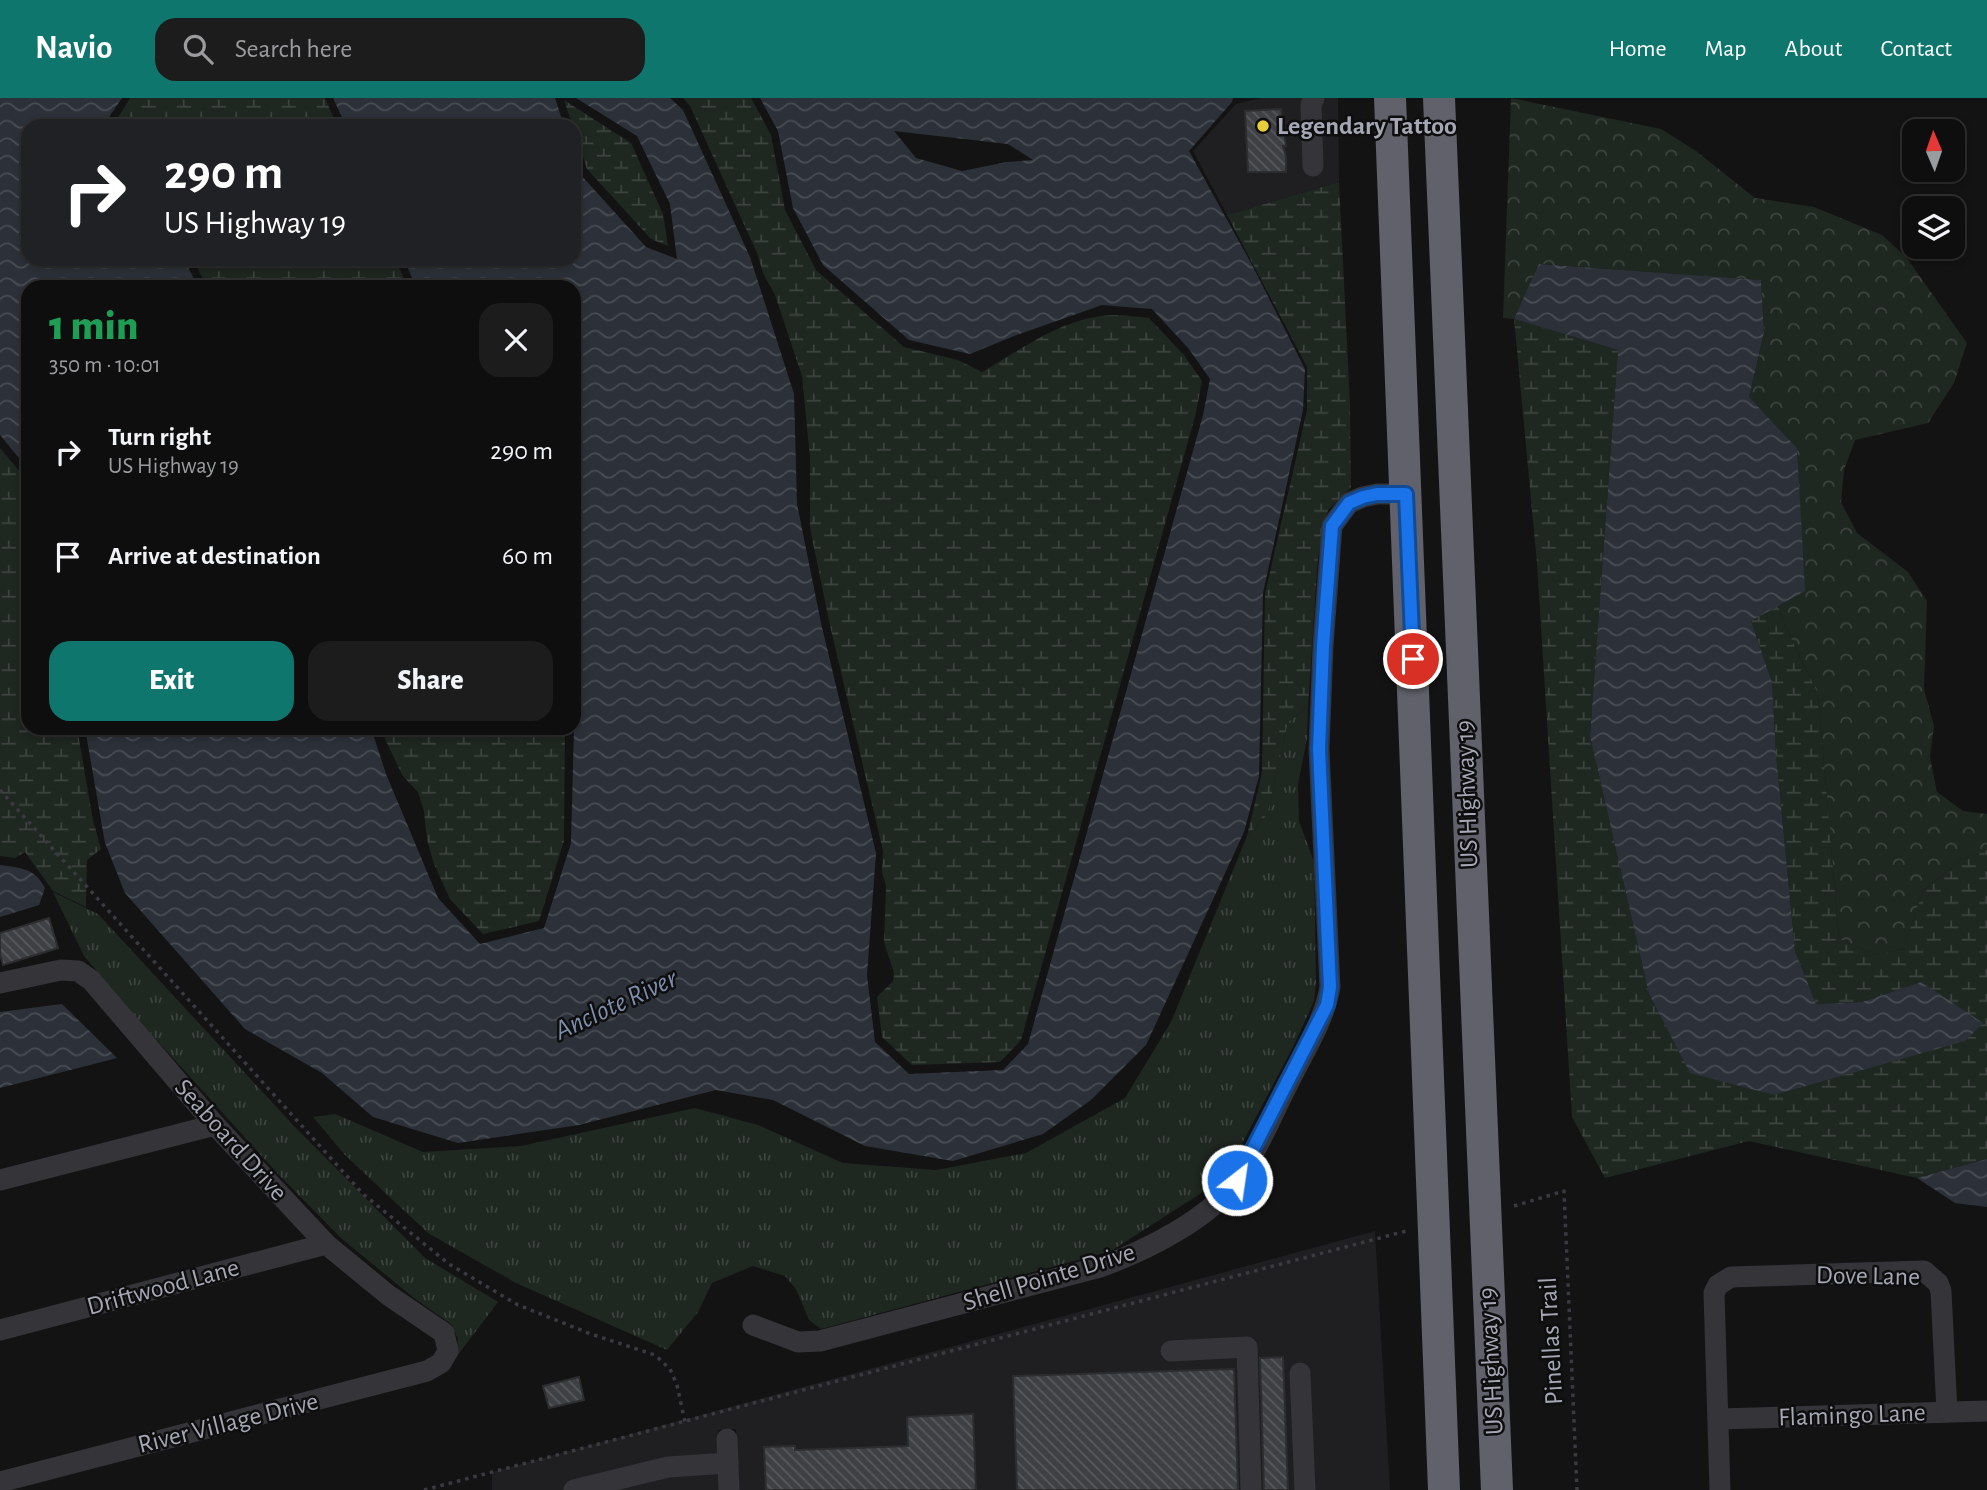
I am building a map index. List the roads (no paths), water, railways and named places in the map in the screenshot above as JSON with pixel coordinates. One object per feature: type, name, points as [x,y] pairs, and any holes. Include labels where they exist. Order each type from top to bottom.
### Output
[{"type":"highway","name":"US Highway 19","points":[[1390,98],[1444,1490]]},
{"type":"highway","points":[[1407,98],[1417,110],[1441,157]]},
{"type":"highway","name":"US Highway 19","points":[[1439,98],[1497,1490]]},
{"type":"street","points":[[1313,166],[1311,105],[1314,98]]},
{"type":"street","name":"Shell Pointe Drive","points":[[753,1325],[798,1342],[820,1341],[1100,1267],[1129,1257],[1159,1240],[1206,1210],[1229,1190],[1245,1167],[1322,1018],[1330,987],[1319,749],[1332,526],[1349,503],[1377,494],[1406,494]]},
{"type":"street","name":"Seaboard Drive","points":[[0,984],[61,970],[78,971],[91,980],[215,1125],[326,1244],[388,1295],[444,1333],[448,1351]]},
{"type":"street","points":[[0,1180],[215,1125]]},
{"type":"street","name":"Driftwood Lane","points":[[0,1330],[326,1244]]},
{"type":"street","name":"Dove Lane","points":[[1718,1419],[1714,1293],[1723,1280],[1731,1277],[1924,1271],[1938,1283],[1941,1291],[1947,1412]]},
{"type":"street","points":[[1171,1351],[1247,1347],[1251,1490]]},
{"type":"street","name":"River Village Drive","points":[[0,1482],[427,1371],[441,1363],[448,1351]]},
{"type":"street","points":[[1300,1373],[1305,1490]]},
{"type":"street","name":"Flamingo Lane","points":[[1718,1419],[1987,1411]]},
{"type":"street","points":[[1718,1419],[1720,1490]]},
{"type":"street","points":[[727,1439],[729,1490]]},
{"type":"street","points":[[574,1490],[668,1467],[728,1463]]},
{"type":"water","points":[[0,98],[122,98],[108,119],[21,119],[21,266],[188,266],[194,280],[21,280],[21,460],[0,435]]},
{"type":"water","points":[[333,98],[555,98],[562,119],[343,119]]},
{"type":"water","name":"Anclote River","points":[[576,98],[670,98],[683,110],[750,257],[794,394],[797,504],[821,623],[876,853],[867,975],[875,1042],[909,1074],[1003,1070],[1028,1044],[1203,415],[1210,379],[1189,349],[1152,309],[1102,305],[970,354],[909,340],[823,265],[793,208],[778,131],[760,98],[1233,98],[1189,151],[1305,369],[1303,410],[1263,593],[1259,776],[1244,832],[1146,1045],[1091,1100],[1043,1134],[953,1161],[865,1146],[773,1100],[716,1090],[579,1125],[458,1143],[373,1117],[322,1073],[245,1029],[125,893],[105,843],[86,735],[373,735],[386,774],[438,898],[480,944],[544,928],[571,843],[574,735],[581,735],[581,280],[413,280],[407,266],[581,266],[581,175],[646,247],[677,259],[670,204],[637,136]],"holes":[[[894,131],[1008,144],[1033,160],[962,171],[916,158]]]},
{"type":"water","points":[[1539,264],[1761,280],[1764,333],[1749,397],[1797,448],[1805,591],[1751,621],[1772,682],[1776,754],[1795,951],[1816,1004],[1862,1002],[1921,982],[1983,1023],[1965,1041],[1774,1095],[1690,1073],[1649,994],[1590,736],[1618,350],[1514,319]]},
{"type":"water","points":[[0,865],[21,868],[37,876],[45,888],[39,905],[0,917]]},
{"type":"water","points":[[62,1004],[117,1058],[0,1088],[0,1012]]},
{"type":"water","points":[[1987,1159],[1987,1207],[1955,1203],[1917,1178]]},
{"type":"place","name":"Legendary Tattoo","points":[[1263,126]]}]
